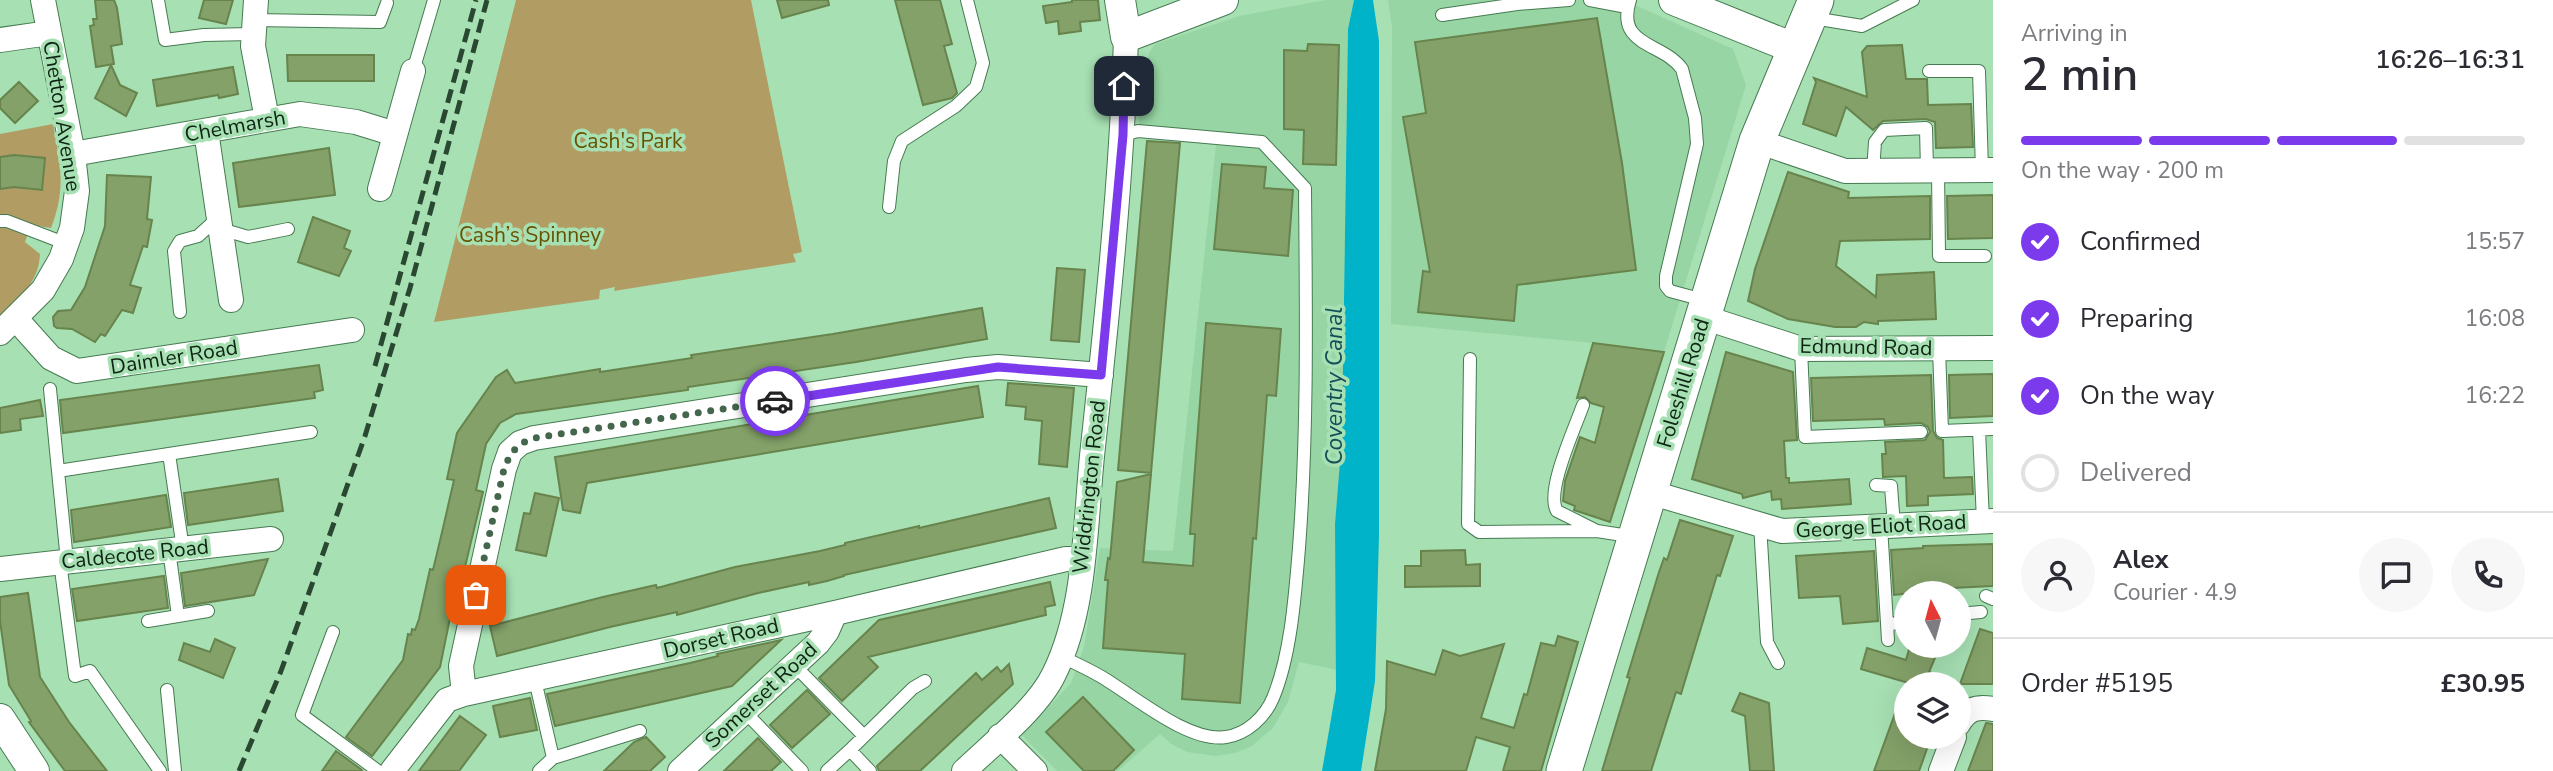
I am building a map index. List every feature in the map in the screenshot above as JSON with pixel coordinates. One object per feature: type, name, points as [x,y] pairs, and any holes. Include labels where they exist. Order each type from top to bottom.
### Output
[{"type":"main road","name":"Foleshill Road","points":[[1564,771],[1757,141],[1813,8]]},
{"type":"street","name":"Chetton Avenue","points":[[8,326],[43,290],[61,259],[72,228],[77,191],[73,154],[43,0]]},
{"type":"street","points":[[1120,0],[1126,37],[1223,0]]},
{"type":"street","points":[[1674,0],[1796,49]]},
{"type":"street","points":[[254,18],[267,119]]},
{"type":"street","points":[[0,40],[49,33]]},
{"type":"street","name":"Widdrington Road","points":[[964,771],[1047,688],[1062,657],[1075,614],[1123,135],[1126,37]]},
{"type":"street","points":[[380,189],[413,71]]},
{"type":"street","name":"Chelmarsh","points":[[73,154],[267,119],[312,115],[356,122],[396,134]]},
{"type":"street","points":[[206,131],[231,300]]},
{"type":"street","points":[[1757,141],[1845,171],[1988,170]]},
{"type":"street","name":"Edmund Road","points":[[1705,309],[1801,349],[1993,348]]},
{"type":"street","name":"Daimler Road","points":[[8,326],[63,366],[77,371],[352,330]]},
{"type":"street","points":[[464,694],[461,666],[504,469],[510,453],[520,443],[534,438],[966,370],[998,367],[1101,375]]},
{"type":"street","name":"George Eliot Road","points":[[1649,492],[1783,531],[1988,521]]},
{"type":"street","name":"Caldecote Road","points":[[0,569],[271,539]]},
{"type":"street","name":"Dorset Road","points":[[392,771],[447,700],[464,694],[835,613],[1053,561],[1082,559]]},
{"type":"street","name":"Somerset Road","points":[[680,771],[818,643],[835,613]]},
{"type":"street","points":[[0,719],[34,771]]},
{"type":"street","points":[[1000,736],[1035,771]]},
{"type":"street","points":[[1941,771],[1949,749]]},
{"type":"lane","points":[[158,0],[165,40],[204,35],[254,18],[380,22],[387,3]]},
{"type":"lane","points":[[413,71],[434,0]]},
{"type":"lane","points":[[889,207],[894,162],[902,141],[956,106],[976,87],[983,63],[967,0]]},
{"type":"lane","points":[[1442,15],[1517,4],[1569,0]]},
{"type":"lane","points":[[1590,0],[1629,4],[1627,21],[1636,38],[1676,60],[1684,73],[1698,139],[1665,281],[1670,291],[1705,309]]},
{"type":"lane","points":[[1813,8],[1862,26],[1913,0]]},
{"type":"lane","points":[[1929,71],[1993,70]]},
{"type":"lane","points":[[1979,71],[1988,170]]},
{"type":"lane","points":[[1873,172],[1875,142],[1884,130],[1926,128],[1933,171],[1940,256],[1985,256]]},
{"type":"lane","points":[[1062,657],[1098,674],[1177,725],[1214,738],[1228,737],[1240,733],[1260,719],[1273,698],[1287,644],[1296,584],[1307,402],[1305,188],[1262,142],[1138,131],[1123,135]]},
{"type":"lane","points":[[0,221],[7,221],[66,244]]},
{"type":"lane","points":[[180,312],[174,251],[180,241],[198,236],[220,223],[248,237],[288,229]]},
{"type":"lane","points":[[1801,349],[1805,437],[1921,432]]},
{"type":"lane","points":[[1939,349],[1941,431],[1993,429]]},
{"type":"lane","points":[[1470,359],[1468,524],[1479,532],[1597,531],[1635,537]]},
{"type":"lane","points":[[50,389],[75,676],[90,671],[160,771]]},
{"type":"lane","points":[[1583,405],[1558,478],[1553,506],[1557,511],[1597,531]]},
{"type":"lane","points":[[1979,429],[1988,521]]},
{"type":"lane","points":[[58,471],[311,432]]},
{"type":"lane","points":[[169,454],[178,616]]},
{"type":"lane","points":[[1876,485],[1891,486],[1887,526],[1888,640]]},
{"type":"lane","points":[[1760,524],[1767,642],[1778,663]]},
{"type":"lane","points":[[148,621],[208,611]]},
{"type":"lane","points":[[1971,613],[1981,612]]},
{"type":"lane","points":[[1887,624],[1894,624]]},
{"type":"lane","points":[[333,632],[302,715],[378,771]]},
{"type":"lane","points":[[794,665],[864,736]]},
{"type":"lane","points":[[535,680],[553,758]]},
{"type":"lane","points":[[827,771],[913,688],[925,681]]},
{"type":"lane","points":[[167,690],[175,771]]},
{"type":"lane","points":[[744,712],[803,771]]},
{"type":"lane","points":[[539,771],[553,758],[640,731]]},
{"type":"lane","points":[[850,750],[870,771]]},
{"type":"shaded area","points":[[1326,0],[1354,0],[1348,29],[1342,436],[1335,524],[1337,670],[1299,662],[1288,702],[1273,728],[1252,746],[1235,753],[1216,756],[1187,752],[1171,744],[1160,734],[1118,771],[1057,771],[1022,735],[1071,683],[1084,647],[1100,548],[1173,551],[1216,145],[1137,137],[1150,51],[1155,44],[1239,16]]},
{"type":"shaded area","points":[[1388,0],[1624,0],[1733,49],[1746,85],[1664,352],[1391,324],[1392,27]]},
{"type":"green space","name":"Cash's Park","points":[[516,0],[751,0],[802,252],[793,254],[796,262],[614,291],[615,287],[600,290],[599,299],[434,322]]},
{"type":"green space","points":[[53,124],[61,176],[56,214],[51,228],[31,225],[25,242],[40,254],[36,273],[27,289],[0,318],[0,134]]},
{"type":"water","name":"Coventry Canal","points":[[1354,0],[1373,0],[1379,41],[1379,535],[1375,681],[1361,771],[1322,771],[1336,690],[1335,524],[1342,436],[1348,29]]},
{"type":"building","points":[[95,0],[114,0],[122,44],[111,46],[114,64],[96,67],[90,26],[94,25],[93,19],[97,19]]},
{"type":"building","points":[[204,0],[233,0],[226,24],[199,18]]},
{"type":"building","points":[[777,0],[828,0],[829,5],[782,18]]},
{"type":"building","points":[[895,0],[940,0],[952,44],[944,46],[957,93],[952,98],[923,105]]},
{"type":"building","points":[[1072,0],[1098,0],[1100,20],[1080,22],[1081,31],[1059,34],[1058,21],[1046,23],[1043,6]]},
{"type":"building","points":[[1597,18],[1622,163],[1636,270],[1517,285],[1514,321],[1418,312],[1423,271],[1430,272],[1403,117],[1426,113],[1415,42]]},
{"type":"building","points":[[1308,44],[1339,45],[1336,165],[1303,164],[1304,130],[1284,129],[1284,50],[1307,51]]},
{"type":"building","points":[[1902,45],[1906,79],[1927,79],[1928,105],[1971,104],[1973,147],[1936,148],[1935,122],[1926,119],[1883,121],[1873,130],[1846,107],[1836,136],[1803,124],[1816,82],[1814,78],[1867,97],[1862,52],[1867,46]]},
{"type":"building","points":[[287,55],[374,55],[374,81],[288,81]]},
{"type":"building","points":[[111,65],[120,85],[137,93],[126,116],[95,98]]},
{"type":"building","points":[[233,67],[238,94],[157,106],[153,80]]},
{"type":"building","points":[[19,82],[38,101],[15,123],[0,108],[0,100]]},
{"type":"building","points":[[1147,141],[1180,143],[1151,473],[1118,470]]},
{"type":"building","points":[[329,148],[335,195],[239,207],[233,163]]},
{"type":"building","points":[[14,155],[45,158],[42,190],[14,187],[0,189],[0,157]]},
{"type":"building","points":[[1222,164],[1266,167],[1264,188],[1293,190],[1288,256],[1214,249]]},
{"type":"building","points":[[1788,172],[1849,192],[1848,198],[1930,196],[1930,239],[1840,241],[1836,266],[1876,297],[1877,275],[1934,272],[1936,319],[1878,321],[1878,324],[1864,322],[1856,327],[1835,327],[1788,319],[1748,301],[1755,269]]},
{"type":"building","points":[[107,175],[151,177],[147,219],[152,220],[147,247],[143,246],[130,285],[141,288],[133,313],[122,310],[105,336],[101,334],[95,342],[72,329],[57,328],[54,326],[53,317],[58,311],[71,310],[85,287],[105,226]]},
{"type":"building","points":[[1993,195],[1993,238],[1948,239],[1947,196]]},
{"type":"building","points":[[313,217],[350,231],[344,248],[351,251],[339,276],[298,262]]},
{"type":"building","points":[[1057,268],[1085,270],[1079,342],[1051,340]]},
{"type":"building","points":[[982,308],[987,339],[688,387],[688,390],[516,414],[500,423],[486,444],[476,490],[483,492],[464,571],[461,571],[440,667],[372,756],[346,737],[403,660],[408,634],[411,635],[412,629],[415,630],[419,619],[430,569],[433,570],[443,528],[454,480],[447,479],[457,433],[496,377],[507,370],[515,383],[600,369],[600,372]]},
{"type":"building","points":[[1206,323],[1281,329],[1276,396],[1267,395],[1240,703],[1182,699],[1185,654],[1103,648],[1108,580],[1105,580],[1108,558],[1110,559],[1117,482],[1151,474],[1143,562],[1193,566],[1195,534],[1190,534]]},
{"type":"building","points":[[1593,343],[1664,352],[1610,522],[1574,510],[1575,506],[1563,501],[1565,481],[1580,437],[1595,443],[1604,407],[1591,403],[1585,397],[1577,398]]},
{"type":"building","points":[[1726,352],[1793,372],[1797,440],[1784,441],[1786,478],[1789,478],[1789,483],[1849,479],[1851,504],[1782,509],[1781,499],[1772,500],[1771,491],[1743,498],[1742,494],[1692,479]]},
{"type":"building","points":[[319,365],[323,390],[314,392],[315,398],[63,433],[60,400]]},
{"type":"building","points":[[1993,374],[1993,416],[1950,418],[1949,375]]},
{"type":"building","points":[[1931,375],[1933,431],[1937,438],[1943,440],[1944,478],[1972,477],[1973,494],[1928,496],[1928,505],[1907,506],[1906,476],[1883,477],[1882,454],[1886,454],[1885,442],[1925,440],[1930,432],[1928,427],[1921,423],[1885,425],[1884,419],[1813,421],[1811,378]]},
{"type":"building","points":[[1008,383],[1074,388],[1067,467],[1039,464],[1042,421],[1025,419],[1026,407],[1006,405]]},
{"type":"building","points":[[978,386],[983,417],[587,483],[580,513],[563,510],[555,457]]},
{"type":"building","points":[[40,400],[43,416],[20,419],[21,430],[0,433],[0,408]]},
{"type":"building","points":[[278,479],[283,511],[188,525],[184,493]]},
{"type":"building","points":[[535,493],[559,498],[546,556],[516,550],[524,513],[530,514]]},
{"type":"building","points":[[166,495],[171,527],[74,542],[71,510]]},
{"type":"building","points":[[1049,498],[1056,528],[809,585],[809,582],[758,593],[677,615],[677,612],[610,627],[497,656],[490,626],[603,597],[656,585],[657,588],[735,567],[820,551],[845,543]]},
{"type":"building","points":[[1680,520],[1733,536],[1720,576],[1717,575],[1681,694],[1676,692],[1651,771],[1602,771],[1659,572],[1664,558],[1667,560]]},
{"type":"building","points":[[1993,544],[1993,586],[1971,587],[1971,581],[1894,581],[1894,595],[1891,550],[1923,546]]},
{"type":"building","points":[[1465,550],[1466,565],[1480,564],[1480,586],[1405,587],[1405,566],[1421,566],[1421,551]]},
{"type":"building","points":[[1874,551],[1878,621],[1843,624],[1840,596],[1799,598],[1796,556]]},
{"type":"building","points":[[268,559],[254,595],[185,606],[181,573]]},
{"type":"building","points":[[164,576],[168,608],[77,621],[72,589]]},
{"type":"building","points":[[1050,582],[1055,605],[1045,607],[1046,615],[868,657],[878,667],[842,701],[819,678],[879,620]]},
{"type":"building","points":[[28,593],[40,677],[69,722],[107,771],[65,771],[29,722],[31,721],[9,685],[0,621],[0,597]]},
{"type":"building","points":[[1980,629],[1993,633],[1993,684],[1971,684],[1971,672],[1964,672]]},
{"type":"building","points":[[1558,636],[1578,642],[1541,771],[1503,771],[1510,747],[1476,737],[1466,771],[1375,771],[1386,709],[1387,661],[1435,675],[1443,650],[1460,656],[1504,644],[1481,718],[1514,728],[1524,694],[1527,695],[1541,643],[1555,646]]},
{"type":"building","points":[[215,639],[235,648],[223,678],[179,660],[184,643],[210,652]]},
{"type":"building","points":[[781,640],[732,686],[555,726],[547,694]]},
{"type":"building","points":[[1867,648],[1906,660],[1935,658],[1929,672],[1894,672],[1894,679],[1861,669]]},
{"type":"building","points":[[1009,664],[1013,684],[920,771],[879,771],[877,766],[976,673],[982,680],[997,667],[1001,672]]},
{"type":"building","points":[[807,690],[830,714],[792,748],[770,725]]},
{"type":"building","points":[[1740,693],[1769,703],[1774,771],[1750,771],[1745,716],[1732,711]]},
{"type":"building","points":[[1083,697],[1134,750],[1113,771],[1084,771],[1046,732]]},
{"type":"building","points":[[530,698],[537,730],[500,737],[493,706]]},
{"type":"building","points":[[460,716],[486,735],[459,771],[419,771]]},
{"type":"building","points":[[1894,716],[1894,749],[1927,749],[1922,763],[1919,771],[1874,771]]},
{"type":"building","points":[[1986,723],[1993,724],[1993,771],[1968,771]]},
{"type":"building","points":[[646,737],[665,757],[650,771],[604,771],[634,742]]},
{"type":"building","points":[[758,738],[781,762],[771,771],[724,771]]},
{"type":"building","points":[[336,751],[362,770],[322,771]]},
{"type":"railway","points":[[375,366],[476,0]]},
{"type":"railway","points":[[239,771],[281,671],[365,436],[410,288],[487,0]]},
{"type":"way so far","points":[[476,595],[504,469],[510,453],[520,443],[534,438],[775,401]]},
{"type":"route","points":[[775,401],[998,367],[1101,375],[1123,135],[1124,86]]},
{"type":"park label","name":"Cash’s Spinney","points":[[530,235]]}]
